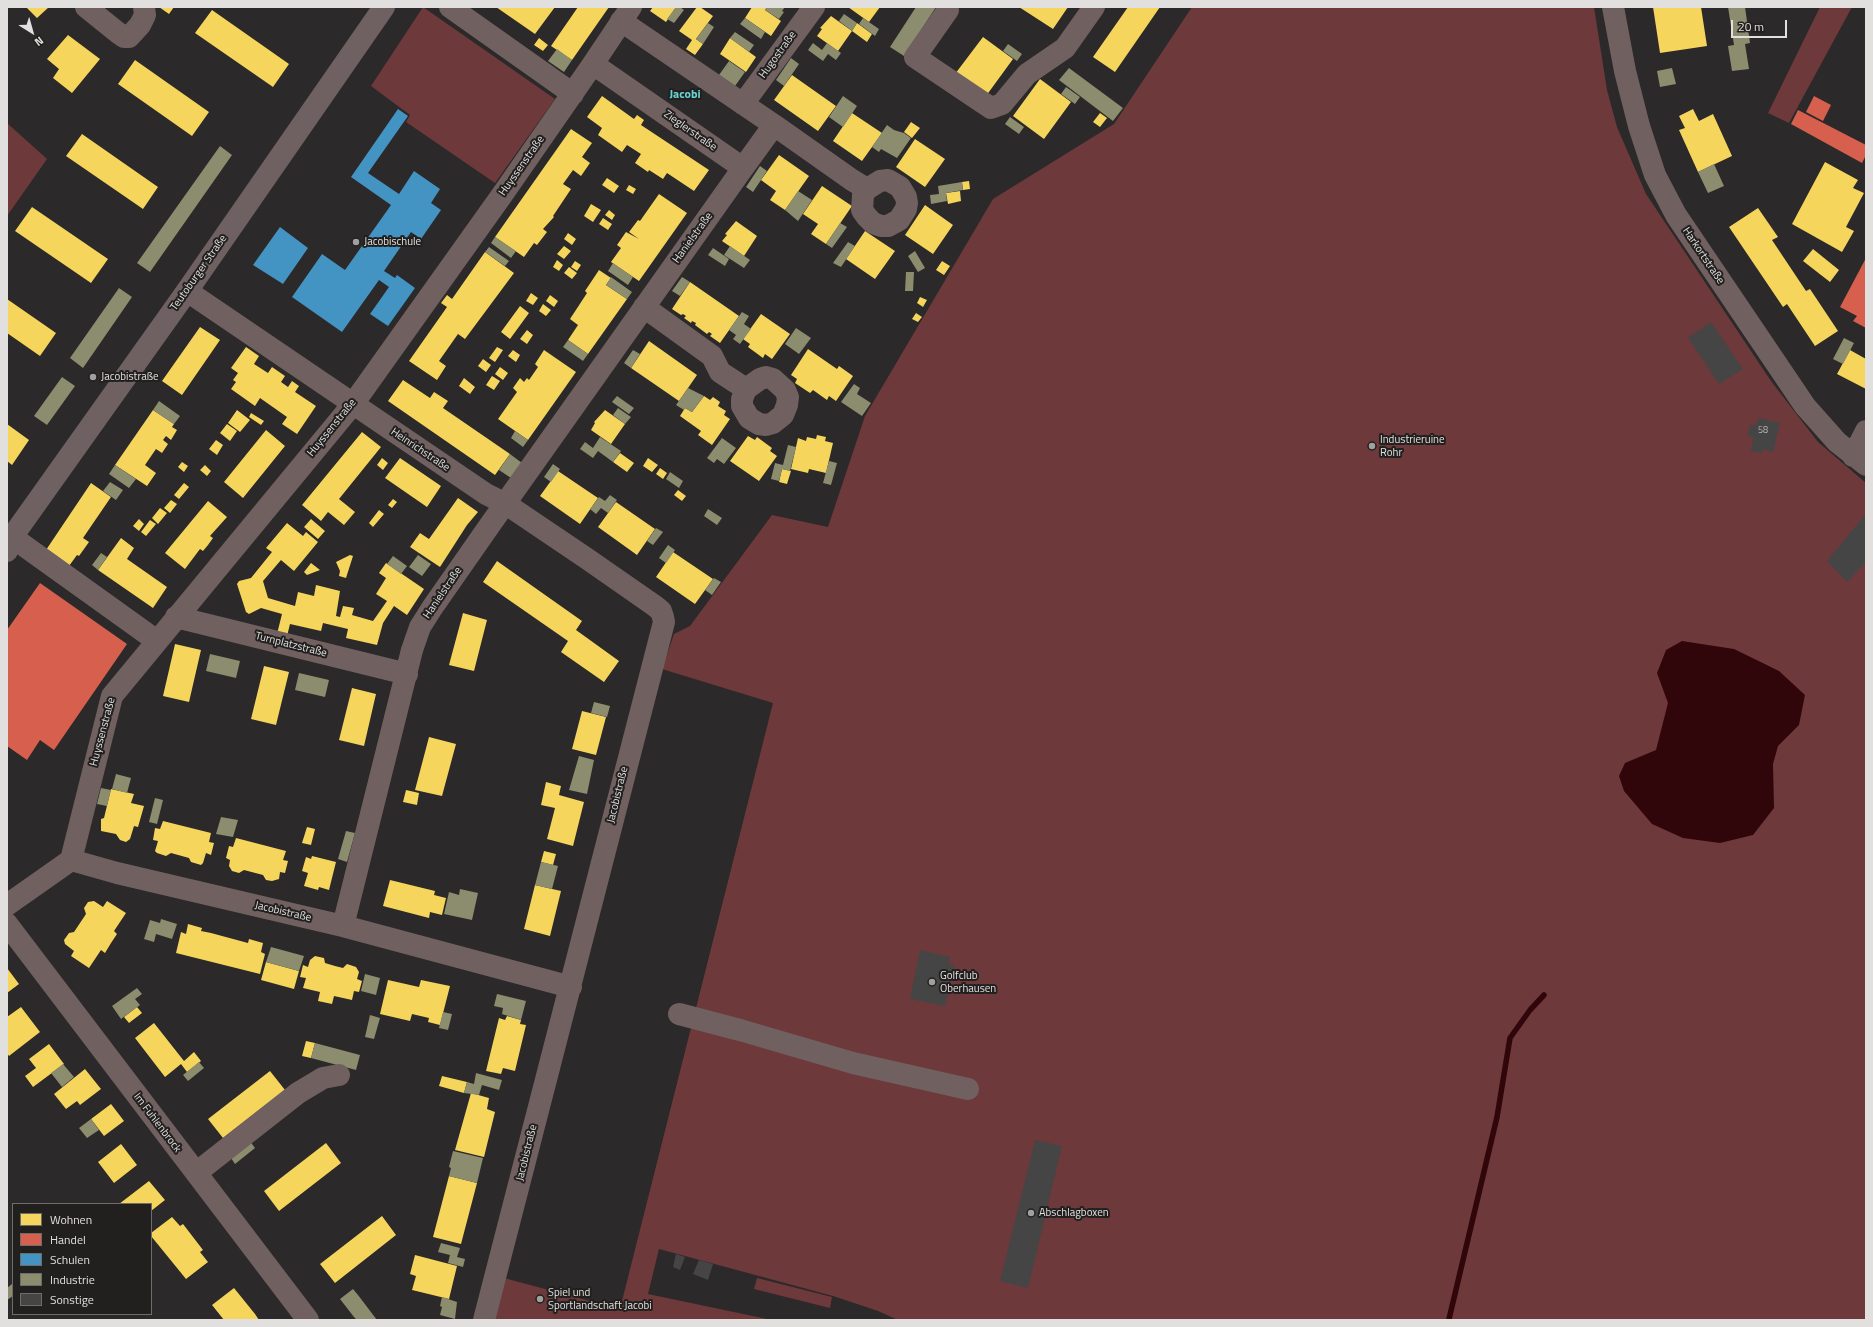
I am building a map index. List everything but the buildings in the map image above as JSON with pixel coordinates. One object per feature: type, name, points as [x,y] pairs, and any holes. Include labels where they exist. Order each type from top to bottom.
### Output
[{"type":"main road","name":"Teutoburger Straße","points":[[9,543],[187,291],[384,7]]},
{"type":"street","points":[[86,7],[124,37],[129,37],[140,25],[145,15],[144,7]]},
{"type":"street","points":[[450,7],[573,94]]},
{"type":"street","name":"Hugostraße","points":[[743,104],[814,7]]},
{"type":"street","points":[[948,10],[915,57],[990,108],[1002,104],[1027,74],[1065,48],[1094,7]]},
{"type":"street","name":"Harkortstraße","points":[[1613,7],[1625,72],[1639,126],[1655,175],[1676,215],[1796,394],[1824,429],[1859,461]]},
{"type":"street","points":[[626,14],[743,104],[867,189]]},
{"type":"street","name":"Huyssenstraße","points":[[71,860],[112,696],[353,404],[573,94],[626,14]]},
{"type":"street","name":"Zieglerstraße","points":[[593,64],[743,168]]},
{"type":"street","points":[[743,168],[774,125]]},
{"type":"street","name":"Hanielstraße","points":[[343,926],[412,650],[424,621],[743,168]]},
{"type":"street","name":"Heinrichstraße","points":[[187,291],[486,494],[506,504],[655,606]]},
{"type":"street","points":[[644,308],[712,356],[720,372],[746,389]]},
{"type":"street","points":[[1859,461],[1866,431]]},
{"type":"street","points":[[9,543],[157,641]]},
{"type":"street","name":"Jacobistraße","points":[[484,1320],[614,810],[664,622],[661,611],[655,606]]},
{"type":"street","name":"Turnplatzstraße","points":[[176,617],[407,674]]},
{"type":"street","points":[[7,905],[71,860]]},
{"type":"street","name":"Jacobistraße","points":[[71,860],[117,873],[343,926],[570,987]]},
{"type":"street","name":"Im Fuhlenbrock","points":[[7,924],[308,1320]]},
{"type":"street","points":[[678,1014],[740,1030],[853,1063],[968,1089]]},
{"type":"street","points":[[196,1174],[298,1093],[323,1078],[339,1075]]},
{"type":"shaded area","points":[[423,7],[555,99],[495,183],[406,122],[410,115],[371,86]]},
{"type":"shaded area","points":[[1192,7],[1594,7],[1607,90],[1617,127],[1646,194],[1771,381],[1818,442],[1866,483],[1866,1320],[898,1320],[878,1311],[833,1296],[659,1249],[648,1294],[772,1320],[494,1320],[504,1278],[620,1309],[773,703],[662,669],[674,634],[690,626],[772,515],[828,527],[865,416],[993,199],[1114,124]]},
{"type":"shaded area","points":[[1820,7],[1852,7],[1789,123],[1768,113]]},
{"type":"shaded area","points":[[7,123],[47,159],[7,216]]},
{"type":"shaded area","points":[[1682,641],[1734,649],[1779,671],[1805,695],[1799,725],[1778,746],[1773,764],[1774,808],[1753,835],[1720,843],[1683,838],[1652,824],[1624,791],[1619,776],[1625,763],[1656,750],[1668,703],[1657,673],[1666,650]]},
{"type":"shaded area","points":[[757,1278],[832,1297],[830,1308],[754,1289]]},
{"type":"waterway","points":[[1449,1319],[1497,1117],[1510,1038],[1530,1010],[1544,995]]},
{"type":"place","name":"Jacobischule","points":[[356,242]]},
{"type":"place","name":"Jacobistraße","points":[[93,377]]},
{"type":"place","name":"Industrieruine Rohr","points":[[1372,446]]},
{"type":"place","name":"Golfclub Oberhausen","points":[[932,982]]},
{"type":"place","name":"Abschlagboxen","points":[[1031,1213]]},
{"type":"place","name":"Spiel und Sportlandschaft Jacobi","points":[[540,1299]]},
{"type":"district","name":"Jacobi","points":[[685,95]]}]
